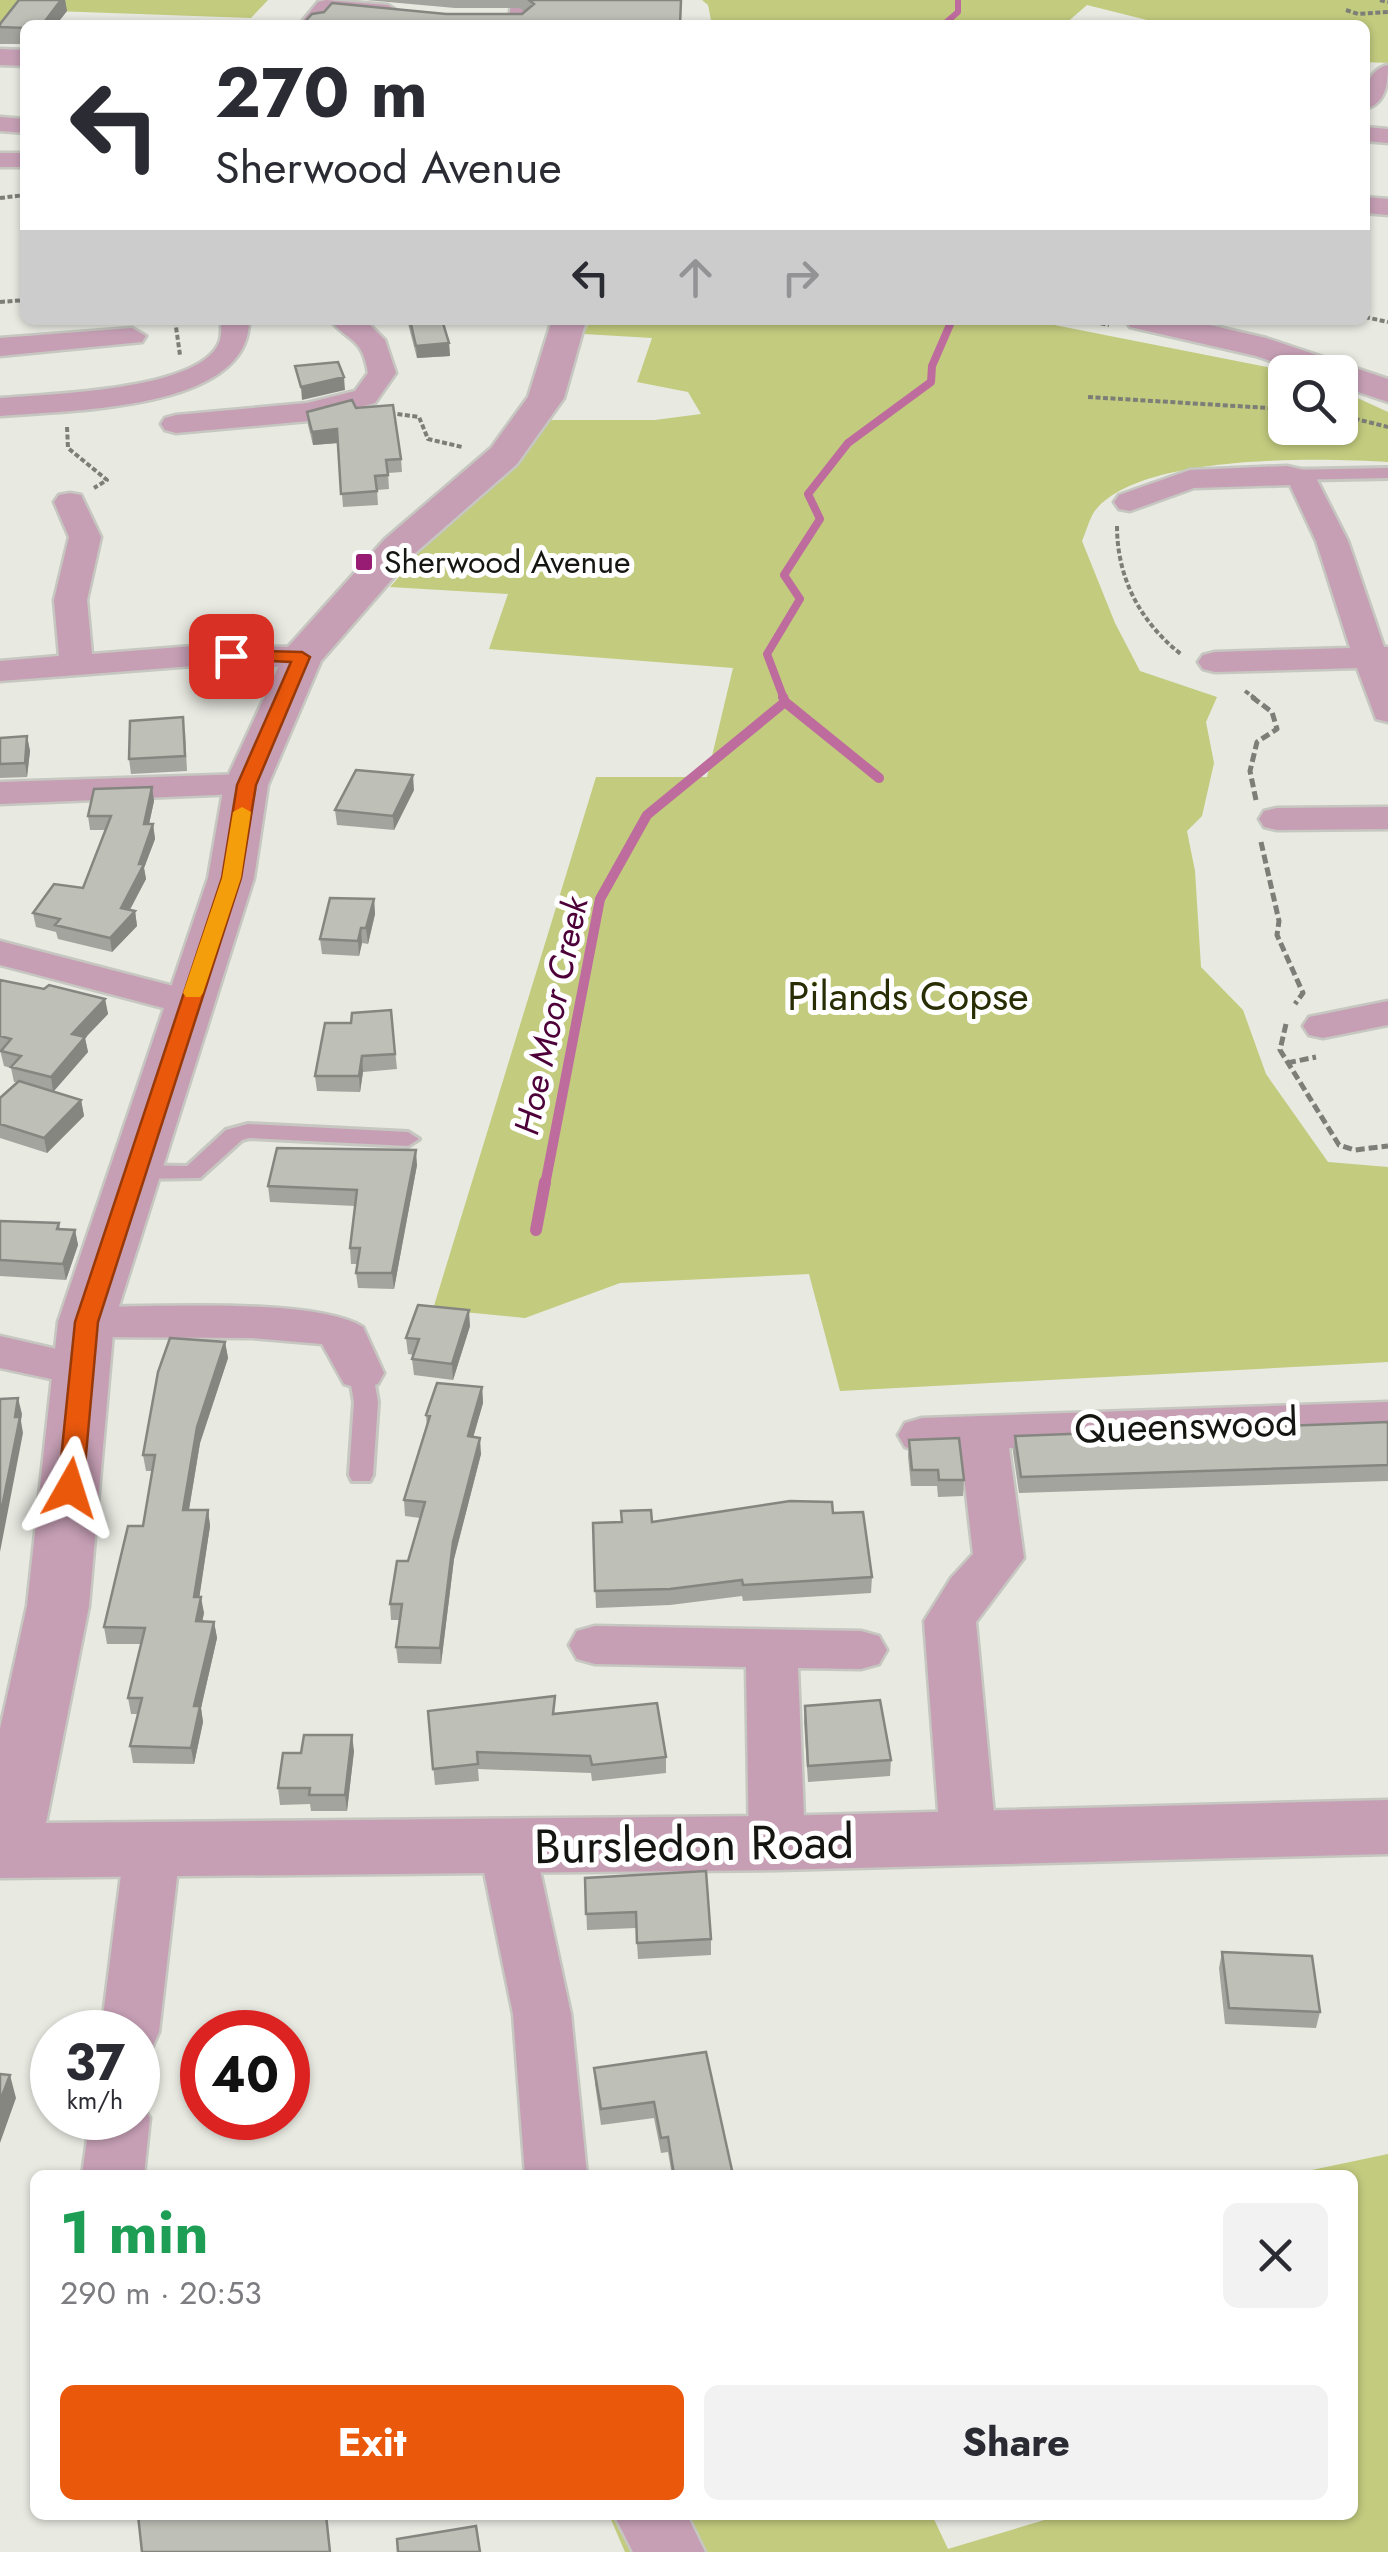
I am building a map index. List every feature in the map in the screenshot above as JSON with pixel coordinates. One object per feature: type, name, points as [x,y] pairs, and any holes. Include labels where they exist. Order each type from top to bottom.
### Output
[{"type":"street","points":[[314,20],[326,7],[418,15]]},
{"type":"street","points":[[0,347],[58,372],[131,395],[183,381],[220,360],[232,348],[234,325]]},
{"type":"street","points":[[176,424],[211,414],[344,405],[365,397],[382,372],[376,344],[353,325]]},
{"type":"street","points":[[4,1852],[58,1606],[85,1346],[135,1172],[231,878],[246,785],[302,657],[399,547],[504,456],[546,398],[568,325]]},
{"type":"street","points":[[1164,325],[1266,348],[1388,391]]},
{"type":"street","points":[[0,407],[58,372],[132,336]]},
{"type":"street","points":[[1124,510],[1190,479],[1287,475],[1302,479],[1379,657],[1388,712]]},
{"type":"street","points":[[70,502],[85,537],[70,579],[68,630],[78,665]]},
{"type":"street","points":[[0,671],[193,656],[302,657]]},
{"type":"street","points":[[1213,669],[1379,657]]},
{"type":"street","points":[[0,792],[246,785]]},
{"type":"street","points":[[1265,820],[1388,818]]},
{"type":"street","points":[[0,952],[190,1003]]},
{"type":"street","points":[[1323,1026],[1388,1013]]},
{"type":"street","points":[[0,1352],[85,1346],[252,1323],[333,1330],[347,1338],[361,1373]]},
{"type":"street","name":"Queenswood","points":[[922,1435],[1388,1418]]},
{"type":"street","points":[[968,1837],[950,1622],[969,1591],[999,1558],[983,1433]]},
{"type":"street","points":[[595,1646],[861,1650]]},
{"type":"street","points":[[771,1648],[776,1842]]},
{"type":"street","name":"Bursledon Road","points":[[4,1852],[507,1847],[1388,1827]]},
{"type":"street","points":[[507,1847],[542,2014],[556,2170]]},
{"type":"street","points":[[133,2010],[152,1851]]},
{"type":"street","points":[[115,2170],[118,2140]]},
{"type":"street","points":[[651,2520],[670,2552]]},
{"type":"lane","points":[[1287,475],[1388,473]]},
{"type":"lane","points":[[135,1172],[192,1173],[234,1135],[248,1131],[408,1139]]},
{"type":"lane","points":[[361,1373],[366,1402],[361,1475]]},
{"type":"path","points":[[1380,0],[1388,2]]},
{"type":"path","points":[[1346,10],[1358,14],[1388,12]]},
{"type":"path","points":[[58,372],[68,448],[107,480],[70,502]]},
{"type":"path","points":[[1088,397],[1268,407]]},
{"type":"path","points":[[344,405],[419,417],[428,439],[504,456]]},
{"type":"path","points":[[1358,418],[1388,426]]},
{"type":"path","points":[[1124,510],[1117,562],[1134,597],[1165,644],[1213,669],[1272,712],[1277,729],[1258,742],[1247,778],[1265,820],[1279,921],[1277,935],[1303,993],[1291,1009],[1280,1050],[1339,1146],[1356,1150],[1388,1146]]},
{"type":"green space","points":[[0,0],[268,0],[251,18],[26,10],[0,33]]},
{"type":"green space","points":[[702,0],[1388,0],[1388,63],[1370,62],[1370,20],[1147,20],[1087,5],[1070,20],[711,20],[708,5]]},
{"type":"green space","name":"Pilands Copse","points":[[588,325],[1054,325],[1268,367],[1268,445],[1358,445],[1358,398],[1388,412],[1388,462],[1232,463],[1149,479],[1116,493],[1094,512],[1082,541],[1115,623],[1140,671],[1217,697],[1206,722],[1214,763],[1202,816],[1187,831],[1195,871],[1201,967],[1243,1010],[1266,1074],[1328,1162],[1388,1167],[1388,1362],[840,1391],[809,1274],[620,1283],[525,1318],[433,1309],[596,777],[707,777],[733,668],[489,649],[508,594],[390,587],[413,561],[416,550],[515,461],[549,420],[655,420],[701,414],[688,392],[637,382],[652,338],[584,334]]},
{"type":"green space","points":[[1388,2154],[1388,2552],[625,2552],[611,2520],[934,2520],[948,2549],[1044,2520],[1358,2520],[1358,2170],[1312,2170]]},
{"type":"building","points":[[19,0],[61,0],[46,20],[20,20],[20,28],[0,24]]},
{"type":"building","points":[[529,0],[681,0],[680,20],[307,20],[312,14],[324,12],[332,3],[446,14],[522,14],[534,4]]},
{"type":"building","points":[[411,325],[444,325],[449,343],[416,346]]},
{"type":"building","points":[[338,362],[344,377],[301,387],[295,366]]},
{"type":"building","points":[[352,400],[356,408],[393,405],[401,459],[386,460],[388,475],[375,476],[377,491],[341,494],[337,429],[312,432],[307,412]]},
{"type":"building","points":[[183,717],[185,756],[129,759],[130,721]]},
{"type":"building","points":[[27,736],[25,763],[0,764],[0,738]]},
{"type":"building","points":[[356,770],[413,775],[393,816],[335,810]]},
{"type":"building","points":[[152,787],[144,824],[153,824],[139,864],[144,864],[121,908],[135,911],[110,938],[55,925],[60,919],[33,913],[54,884],[83,888],[111,816],[88,816],[94,789]]},
{"type":"building","points":[[330,898],[374,899],[358,941],[320,939]]},
{"type":"building","points":[[0,980],[44,989],[49,985],[105,999],[72,1034],[85,1037],[51,1077],[11,1067],[21,1056],[1,1051],[11,1039],[0,1036]]},
{"type":"building","points":[[391,1010],[395,1054],[362,1056],[359,1076],[315,1076],[325,1023],[351,1023],[352,1013]]},
{"type":"building","points":[[19,1081],[81,1100],[44,1138],[0,1124],[0,1098]]},
{"type":"building","points":[[277,1148],[416,1150],[392,1273],[356,1273],[360,1248],[350,1248],[357,1190],[268,1186]]},
{"type":"building","points":[[0,1221],[59,1223],[57,1229],[75,1230],[63,1264],[0,1260]]},
{"type":"building","points":[[418,1305],[469,1310],[452,1364],[412,1359],[419,1339],[406,1338]]},
{"type":"building","points":[[170,1338],[225,1342],[197,1427],[183,1510],[208,1510],[194,1597],[201,1597],[196,1621],[214,1622],[194,1706],[200,1706],[191,1748],[130,1746],[142,1698],[128,1698],[145,1628],[104,1627],[128,1526],[143,1526],[155,1455],[143,1455],[158,1372]]},
{"type":"building","points":[[437,1383],[482,1387],[468,1436],[480,1438],[453,1542],[440,1648],[396,1647],[402,1604],[390,1604],[397,1561],[408,1561],[425,1502],[404,1500]]},
{"type":"building","points":[[18,1398],[15,1417],[20,1417],[0,1517],[0,1399]]},
{"type":"building","points":[[1388,1422],[1388,1465],[1021,1477],[1015,1436]]},
{"type":"building","points":[[959,1438],[964,1480],[939,1480],[938,1470],[912,1470],[909,1440]]},
{"type":"building","points":[[790,1501],[832,1502],[833,1513],[863,1512],[872,1577],[743,1585],[742,1580],[670,1589],[595,1591],[593,1523],[622,1522],[621,1511],[651,1510],[652,1522]]},
{"type":"building","points":[[555,1696],[553,1714],[657,1703],[666,1757],[592,1765],[590,1756],[477,1752],[478,1764],[433,1769],[428,1711]]},
{"type":"building","points":[[880,1700],[891,1760],[808,1766],[805,1706]]},
{"type":"building","points":[[304,1735],[352,1735],[345,1795],[309,1795],[310,1788],[278,1788],[283,1753],[301,1753]]},
{"type":"building","points":[[706,1871],[711,1939],[637,1943],[636,1912],[586,1914],[585,1878]]},
{"type":"building","points":[[1222,1952],[1312,1956],[1320,2012],[1229,2008]]},
{"type":"building","points":[[706,2052],[732,2170],[673,2170],[668,2137],[661,2138],[654,2102],[601,2109],[594,2068]]},
{"type":"building","points":[[0,2074],[10,2075],[0,2101]]},
{"type":"building","points":[[139,2520],[327,2520],[330,2552],[142,2552]]},
{"type":"building","points":[[476,2526],[480,2552],[398,2552],[397,2539]]},
{"type":"waterway","name":"Hoe Moor Creek","points":[[949,20],[958,12],[958,0]]},
{"type":"waterway","name":"Hoe Moor Creek","points":[[784,699],[767,654],[800,599],[784,575],[820,519],[808,494],[848,443],[931,382],[932,366],[950,325]]},
{"type":"waterway","name":"Hoe Moor Creek","points":[[783,697],[785,702]]},
{"type":"waterway","name":"Hoe Moor Creek","points":[[545,1185],[600,899],[647,815],[785,702]]},
{"type":"waterway","points":[[785,702],[879,778]]},
{"type":"waterway","name":"Hoe Moor Creek","points":[[536,1230],[545,1182]]},
{"type":"slow traffic","points":[[193,993],[231,878],[242,812]]},
{"type":"place","name":"Sherwood Avenue","points":[[364,562]]},
{"type":"route","points":[[70,1488],[86,1322],[231,878],[246,785],[302,657],[231,656]]}]
